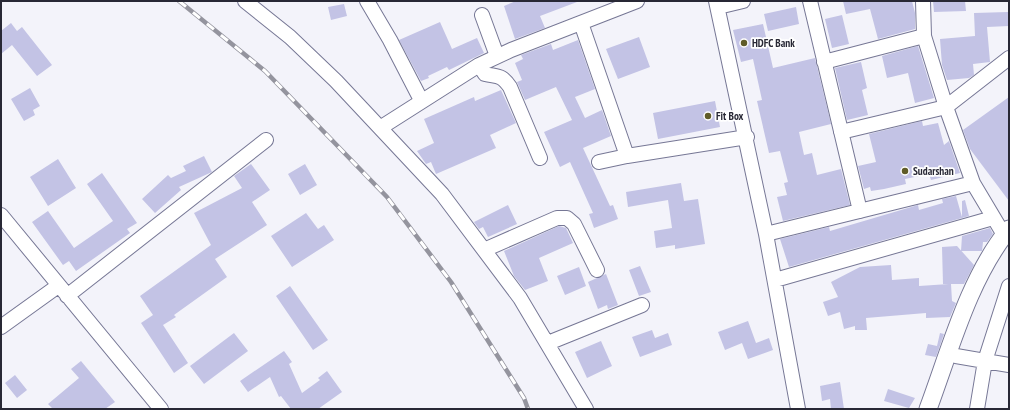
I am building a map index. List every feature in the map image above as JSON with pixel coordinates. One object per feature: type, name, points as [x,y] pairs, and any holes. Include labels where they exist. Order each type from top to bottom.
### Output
[{"type":"main road","points":[[937,409],[956,356],[1007,236]]},
{"type":"main road","points":[[928,409],[972,294],[994,248],[1007,236]]},
{"type":"street","points":[[245,1],[290,37],[326,71],[442,194],[520,298],[586,409]]},
{"type":"street","points":[[367,1],[390,40],[421,100]]},
{"type":"street","points":[[380,128],[421,100],[479,65],[497,56],[637,1]]},
{"type":"street","points":[[743,1],[717,4],[766,234],[798,409]]},
{"type":"street","points":[[810,1],[860,211]]},
{"type":"street","points":[[923,1],[924,36],[946,107],[973,183],[993,218],[1007,236]]},
{"type":"street","points":[[482,15],[497,56]]},
{"type":"street","points":[[581,22],[627,156]]},
{"type":"street","points":[[824,62],[924,36]]},
{"type":"street","points":[[841,132],[946,107],[1009,58]]},
{"type":"street","points":[[479,65],[484,74],[500,76],[510,87],[540,158]]},
{"type":"street","points":[[599,162],[627,156],[746,137]]},
{"type":"street","points":[[1,327],[63,291],[266,140]]},
{"type":"street","points":[[766,234],[973,183]]},
{"type":"street","points":[[1,215],[161,409]]},
{"type":"street","points":[[484,250],[557,218],[567,218],[574,224],[597,270]]},
{"type":"street","points":[[775,280],[993,218]]},
{"type":"street","points":[[977,409],[986,361],[1009,286]]},
{"type":"street","points":[[548,343],[642,305]]},
{"type":"street","points":[[956,356],[1009,365]]},
{"type":"building","points":[[516,1],[577,2],[540,16],[545,28],[515,39],[504,6]]},
{"type":"building","points":[[843,1],[912,1],[915,13],[915,29],[878,39],[870,9],[846,14]]},
{"type":"building","points":[[933,1],[965,1],[966,11],[934,12]]},
{"type":"building","points":[[344,4],[347,16],[331,20],[328,7]]},
{"type":"building","points":[[796,7],[799,24],[768,31],[764,14]]},
{"type":"building","points":[[1008,12],[1009,26],[987,27],[990,62],[973,64],[974,75],[969,78],[947,80],[942,65],[940,39],[975,36],[974,13]]},
{"type":"building","points":[[842,15],[849,44],[832,48],[825,19]]},
{"type":"building","points":[[440,22],[452,49],[477,38],[484,53],[449,70],[447,67],[421,81],[399,40]]},
{"type":"building","points":[[11,23],[17,31],[22,27],[52,65],[37,76],[12,45],[1,54],[1,31]]},
{"type":"building","points":[[763,24],[773,68],[815,58],[831,124],[799,132],[804,155],[812,153],[817,175],[841,169],[850,205],[783,221],[777,197],[787,195],[784,183],[788,182],[780,151],[769,153],[757,101],[762,100],[753,59],[741,62],[733,30]]},
{"type":"building","points":[[639,37],[650,67],[618,79],[606,49]]},
{"type":"building","points":[[578,40],[595,89],[575,97],[585,118],[602,110],[611,136],[583,148],[610,206],[613,205],[618,219],[594,228],[589,214],[593,213],[570,162],[560,167],[544,132],[572,120],[556,87],[525,100],[517,82],[522,80],[515,63],[523,59],[521,55],[551,44],[553,50]]},
{"type":"building","points":[[918,46],[934,98],[915,103],[908,73],[887,78],[882,56]]},
{"type":"building","points":[[861,62],[867,88],[862,90],[868,115],[847,120],[835,68]]},
{"type":"building","points":[[30,88],[40,106],[33,110],[35,115],[24,121],[11,99]]},
{"type":"building","points":[[501,90],[516,123],[490,135],[496,148],[436,174],[431,162],[426,164],[417,151],[434,143],[424,119],[474,97],[475,101]]},
{"type":"building","points":[[1009,97],[1009,201],[970,149],[963,130]]},
{"type":"building","points":[[715,101],[720,127],[658,139],[653,113]]},
{"type":"building","points":[[922,121],[923,126],[938,123],[944,145],[949,141],[960,173],[931,180],[929,174],[905,179],[906,184],[871,191],[870,187],[864,189],[858,166],[876,162],[869,134]]},
{"type":"building","points":[[204,156],[212,172],[179,187],[181,190],[155,213],[142,199],[168,175],[171,178],[186,171],[183,166]]},
{"type":"building","points":[[58,159],[76,188],[48,206],[30,177]]},
{"type":"building","points":[[251,164],[270,190],[252,202],[267,225],[215,259],[227,277],[174,315],[176,317],[163,325],[188,363],[174,373],[141,323],[153,315],[140,296],[211,245],[194,213],[242,188],[234,176]]},
{"type":"building","points":[[305,164],[317,185],[300,195],[288,174]]},
{"type":"building","points":[[102,173],[137,223],[127,229],[130,233],[76,271],[69,261],[63,265],[32,222],[48,211],[74,248],[113,221],[87,184]]},
{"type":"building","points":[[681,183],[684,201],[698,199],[705,244],[675,249],[675,245],[656,248],[654,231],[672,228],[668,200],[628,207],[626,192]]},
{"type":"building","points":[[956,196],[962,217],[962,201],[965,200],[969,216],[789,267],[780,239],[829,227],[830,231],[918,205],[919,210],[943,203],[942,199]]},
{"type":"building","points":[[508,205],[517,224],[488,237],[483,227],[479,229],[474,222]]},
{"type":"building","points":[[306,213],[318,229],[324,225],[334,240],[292,267],[271,236]]},
{"type":"building","points":[[559,226],[566,228],[573,243],[539,258],[548,281],[525,290],[514,276],[504,251]]},
{"type":"building","points":[[990,228],[993,234],[987,242],[983,242],[982,251],[961,251],[962,236]]},
{"type":"building","points":[[957,246],[974,265],[964,284],[951,284],[952,301],[956,303],[950,317],[926,318],[926,313],[866,318],[867,330],[855,330],[855,326],[844,329],[840,312],[828,316],[823,302],[838,297],[831,282],[860,267],[891,265],[892,280],[919,278],[919,286],[949,284],[943,284],[942,247]]},
{"type":"building","points":[[640,266],[651,292],[639,296],[629,270]]},
{"type":"building","points":[[579,267],[586,286],[565,295],[557,276]]},
{"type":"building","points":[[606,274],[618,305],[608,309],[607,305],[598,309],[588,282]]},
{"type":"building","points":[[290,286],[328,340],[313,350],[276,296]]},
{"type":"building","points":[[748,321],[756,343],[769,338],[773,350],[748,359],[742,343],[725,350],[718,332]]},
{"type":"building","points":[[652,330],[655,338],[668,333],[672,345],[640,357],[632,337]]},
{"type":"building","points":[[234,333],[248,351],[204,384],[190,366]]},
{"type":"building","points":[[940,333],[944,334],[936,357],[925,355],[928,344],[937,346]]},
{"type":"building","points":[[601,341],[612,366],[587,378],[575,352]]},
{"type":"building","points":[[284,351],[292,362],[289,364],[302,393],[320,380],[318,378],[327,371],[342,392],[318,409],[291,409],[281,396],[279,397],[270,377],[248,392],[240,381]]},
{"type":"building","points":[[81,361],[115,402],[105,409],[53,409],[48,404],[79,378],[71,369]]},
{"type":"building","points":[[15,375],[27,390],[17,398],[5,383]]},
{"type":"building","points":[[840,382],[844,409],[831,409],[830,399],[822,401],[820,386]]},
{"type":"building","points":[[888,389],[915,398],[909,408],[884,401]]},
{"type":"railway","points":[[179,1],[265,71],[387,197],[451,282],[524,398],[528,409]]},
{"type":"place","name":"HDFC Bank","points":[[744,43]]},
{"type":"place","name":"Fit Box","points":[[708,116]]},
{"type":"place","name":"Sudarshan","points":[[905,171]]}]
